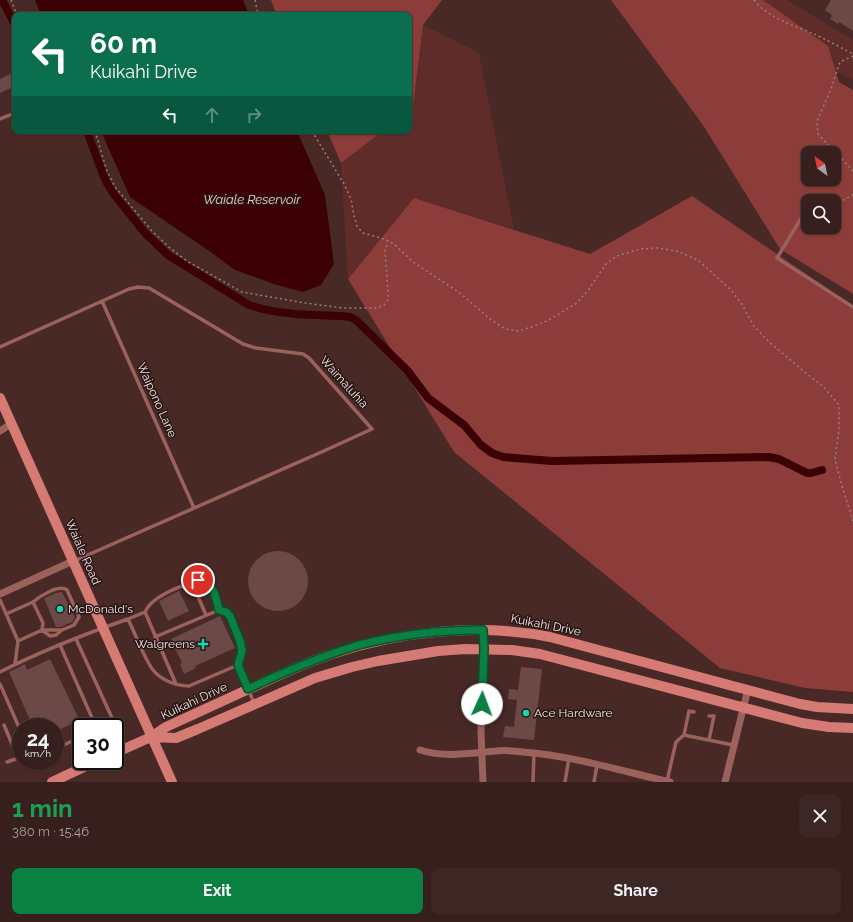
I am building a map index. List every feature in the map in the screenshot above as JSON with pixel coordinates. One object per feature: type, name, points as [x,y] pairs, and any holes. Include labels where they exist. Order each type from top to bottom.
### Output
[{"type":"main road","name":"Waiale Road","points":[[0,398],[172,782]]},
{"type":"main road","name":"Kuikahi Drive","points":[[124,749],[151,737],[166,727],[248,689],[331,654],[360,645],[432,633],[483,630],[525,632],[550,637],[800,704],[817,707],[853,709]]},
{"type":"main road","name":"Kuikahi Drive","points":[[151,737],[176,738],[315,678],[358,665],[438,651],[465,648],[512,650],[540,654],[802,723],[830,727],[853,728]]},
{"type":"main road","points":[[52,782],[78,770]]},
{"type":"street","points":[[0,430],[11,424]]},
{"type":"street","points":[[0,594],[73,561]]},
{"type":"street","points":[[483,630],[484,649],[481,732],[483,782]]},
{"type":"street","points":[[725,782],[748,689]]},
{"type":"street","points":[[420,750],[440,755],[482,753],[496,750],[534,753],[569,758],[668,782]]},
{"type":"lane","points":[[0,119],[12,114]]},
{"type":"lane","points":[[801,219],[777,258],[853,307]]},
{"type":"lane","name":"Waimaluhia","points":[[0,347],[129,289],[138,287],[149,288],[160,293],[243,344],[256,348],[303,354],[309,358],[372,429],[73,561]]},
{"type":"lane","name":"Waipono Lane","points":[[102,301],[194,508]]},
{"type":"lane","points":[[176,684],[145,612],[147,606],[156,599],[198,580],[203,580],[208,583],[215,595],[219,610]]},
{"type":"lane","points":[[6,614],[33,602],[39,597],[60,588],[64,588],[67,590],[79,617],[74,625],[62,630],[56,635],[50,636],[42,630]]},
{"type":"lane","points":[[196,592],[206,615]]},
{"type":"lane","points":[[0,600],[18,641],[15,664]]},
{"type":"lane","points":[[33,602],[43,623],[42,630]]},
{"type":"lane","points":[[155,637],[219,610],[226,612],[230,616],[240,641],[242,651],[238,665],[255,704]]},
{"type":"lane","points":[[0,672],[60,645],[145,612]]},
{"type":"lane","points":[[128,619],[153,670],[160,676],[180,686],[189,686],[238,665]]},
{"type":"lane","points":[[18,641],[42,630]]},
{"type":"lane","points":[[76,639],[112,718]]},
{"type":"lane","points":[[60,645],[92,718]]},
{"type":"lane","points":[[0,684],[15,718]]},
{"type":"lane","points":[[668,782],[676,742],[684,735],[689,711],[694,712]]},
{"type":"lane","points":[[709,716],[714,716],[710,726],[709,740]]},
{"type":"lane","points":[[687,721],[692,722]]},
{"type":"lane","points":[[4,725],[12,741]]},
{"type":"lane","points":[[684,735],[733,745]]},
{"type":"lane","points":[[533,782],[534,753]]},
{"type":"lane","points":[[565,782],[569,758]]},
{"type":"lane","points":[[7,762],[12,760]]},
{"type":"lane","points":[[594,782],[597,765]]},
{"type":"path","points":[[11,0],[16,12]]},
{"type":"path","points":[[255,0],[257,12]]},
{"type":"path","points":[[754,0],[760,8],[795,27],[815,34],[853,55]]},
{"type":"path","points":[[853,55],[840,62],[831,89],[817,121],[818,134],[853,171]]},
{"type":"path","points":[[96,134],[107,171],[115,187],[152,231],[187,261],[242,292],[343,308],[377,308],[384,305],[388,300],[385,250],[389,241]]},
{"type":"path","points":[[314,134],[351,198],[354,216],[363,233],[389,241],[413,262],[460,293],[490,319],[506,329],[518,331],[547,321],[577,303],[606,264],[617,256],[640,249],[657,248],[677,251],[698,260],[731,290],[743,306],[753,325],[770,342],[823,386],[839,405],[840,429],[835,460],[853,521]]},
{"type":"path","points":[[841,201],[853,195]]},
{"type":"shaded area","points":[[271,0],[442,0],[423,25],[413,107],[412,108],[412,12],[276,12]]},
{"type":"shaded area","points":[[611,0],[763,0],[828,46],[839,82],[853,90],[853,294],[780,249],[703,125]]},
{"type":"shaded area","points":[[699,0],[787,0],[853,40],[853,80]]},
{"type":"shaded area","points":[[423,25],[479,53],[514,229],[414,198],[348,279],[341,163],[379,134],[412,134],[413,107]]},
{"type":"shaded area","points":[[328,134],[379,134],[341,163]]},
{"type":"shaded area","points":[[692,196],[853,306],[853,692],[805,688],[720,668],[454,452],[348,279],[414,198],[590,254]]},
{"type":"water","points":[[35,0],[243,0],[248,12],[40,12]]},
{"type":"water","name":"Waiale Reservoir","points":[[102,134],[298,134],[325,195],[334,264],[321,285],[303,292],[277,285],[235,270],[130,197]]},
{"type":"building","points":[[831,0],[853,0],[853,31],[839,22],[838,24],[830,19],[832,15],[825,10]]},
{"type":"building","points":[[12,73],[12,87],[0,93],[0,79]]},
{"type":"building","points":[[278,551],[294,556],[299,560],[303,565],[308,581],[303,597],[299,602],[294,606],[278,611],[262,606],[257,602],[253,597],[248,581],[253,565],[257,560],[262,556]]},
{"type":"building","points":[[179,591],[189,611],[168,621],[159,601]]},
{"type":"building","name":"McDonald's","points":[[62,592],[75,618],[72,622],[61,627],[56,627],[44,598]]},
{"type":"building","name":"Walgreens","points":[[220,616],[235,648],[195,666],[196,668],[184,674],[180,664],[182,663],[171,639]]},
{"type":"building","points":[[50,659],[78,717],[72,718],[72,724],[64,728],[64,718],[29,718],[9,672],[25,664],[27,670]]},
{"type":"building","name":"Ace Hardware","points":[[521,667],[542,669],[534,740],[503,737],[505,726],[514,727],[517,700],[508,699],[509,689],[518,690]]},
{"type":"waterway","points":[[2,0],[12,19]]},
{"type":"waterway","points":[[88,134],[102,172],[113,193],[145,233],[168,255],[249,305],[283,313],[342,316],[350,317],[356,320],[407,370],[428,398],[464,425],[481,445],[492,453],[503,457],[552,461],[769,457],[779,459],[807,473],[822,470]]},
{"type":"place","name":"McDonald's","points":[[60,609]]},
{"type":"place","name":"Walgreens","points":[[203,644]]},
{"type":"place","name":"Ace Hardware","points":[[526,713]]},
{"type":"route","points":[[198,580],[203,580],[208,583],[215,595],[219,610],[226,612],[230,616],[242,647],[238,665],[248,689],[331,654],[360,645],[432,633],[483,630],[484,649],[482,704]]}]
